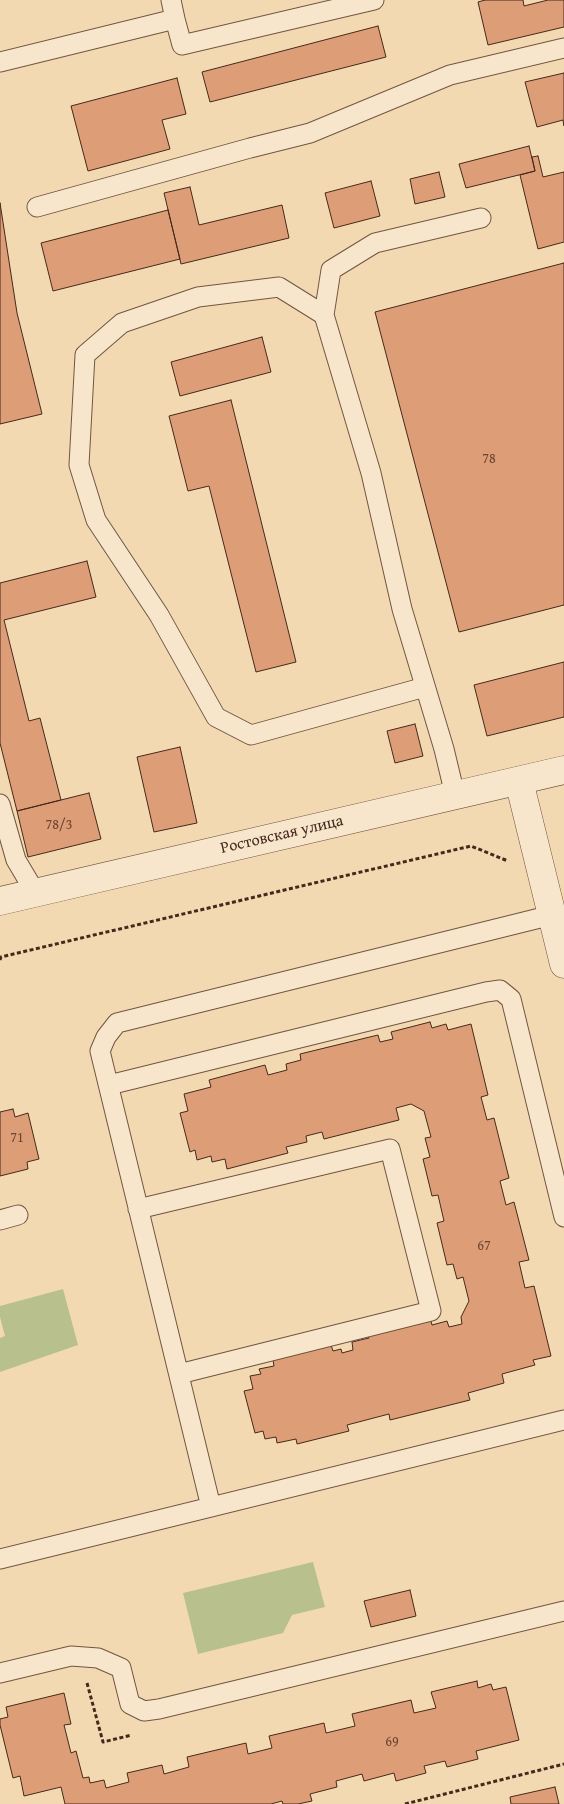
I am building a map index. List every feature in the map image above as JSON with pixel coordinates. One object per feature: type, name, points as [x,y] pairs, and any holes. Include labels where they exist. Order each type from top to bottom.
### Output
[{"type":"street","name":"Ростовская улица","points":[[0,901],[564,770]]},
{"type":"street","points":[[519,781],[564,964]]},
{"type":"lane","points":[[171,0],[182,45],[374,0]]},
{"type":"lane","points":[[0,62],[175,19]]},
{"type":"lane","points":[[37,207],[250,148],[310,134],[450,75],[564,48]]},
{"type":"lane","points":[[455,795],[444,749],[402,609],[371,473],[324,315],[331,270],[374,243],[481,218]]},
{"type":"lane","points":[[324,315],[279,288],[198,297],[122,323],[85,355],[79,465],[96,520],[159,615],[216,717],[251,735],[425,687]]},
{"type":"lane","points":[[0,804],[16,860],[35,892]]},
{"type":"lane","points":[[211,1507],[100,1051],[106,1037],[117,1023],[552,915]]},
{"type":"lane","points":[[108,1085],[500,990],[511,999],[564,1217]]},
{"type":"lane","points":[[138,1209],[390,1149],[431,1310],[178,1374]]},
{"type":"lane","points":[[0,1220],[18,1215]]},
{"type":"lane","points":[[0,1559],[564,1420]]},
{"type":"lane","points":[[0,1673],[71,1656],[98,1658],[121,1668],[130,1704],[144,1710],[159,1709],[564,1611]]},
{"type":"path","points":[[0,960],[1,957],[471,846],[542,875]]},
{"type":"path","points":[[405,1804],[564,1764]]},
{"type":"green space","points":[[63,1289],[78,1345],[0,1372],[0,1338],[5,1336],[0,1317],[0,1306]]},
{"type":"green space","points":[[313,1562],[325,1607],[292,1615],[283,1633],[198,1654],[183,1593]]},
{"type":"building","points":[[485,0],[523,0],[524,6],[548,0],[564,0],[564,27],[488,45],[478,2]]},
{"type":"building","points":[[378,26],[386,57],[210,102],[202,72]]},
{"type":"building","points":[[564,73],[564,126],[563,120],[537,127],[525,82]]},
{"type":"building","points":[[177,78],[186,114],[162,120],[170,149],[88,171],[71,106]]},
{"type":"building","points":[[529,146],[535,171],[466,188],[459,164]]},
{"type":"building","points":[[538,156],[543,177],[564,172],[564,242],[538,249],[520,175],[535,171],[532,157]]},
{"type":"building","points":[[439,172],[445,197],[415,204],[410,179]]},
{"type":"building","points":[[371,181],[380,216],[334,228],[325,193]]},
{"type":"building","points":[[190,187],[199,225],[282,205],[289,238],[181,264],[164,193]]},
{"type":"building","points":[[0,203],[17,313],[42,414],[0,424]]},
{"type":"building","points":[[168,210],[180,259],[53,291],[41,243]]},
{"type":"building","points":[[564,263],[564,605],[459,632],[375,312]]},
{"type":"building","points":[[262,337],[271,372],[180,396],[171,362]]},
{"type":"building","points":[[231,400],[296,662],[256,672],[209,486],[188,491],[169,416]]},
{"type":"building","points":[[87,561],[96,597],[4,620],[29,721],[40,718],[61,800],[17,811],[0,743],[0,583]]},
{"type":"building","points":[[564,662],[564,717],[487,736],[474,685]]},
{"type":"building","points":[[415,724],[423,756],[395,763],[387,731]]},
{"type":"building","points":[[180,747],[197,823],[154,832],[137,757]]},
{"type":"building","points":[[89,793],[101,839],[28,857],[17,811]]},
{"type":"building","points":[[430,1022],[432,1028],[446,1024],[448,1030],[471,1024],[488,1095],[481,1097],[487,1120],[494,1118],[509,1178],[500,1181],[506,1205],[514,1202],[529,1260],[519,1262],[525,1288],[534,1286],[551,1356],[533,1360],[535,1365],[502,1374],[504,1383],[468,1393],[470,1400],[390,1420],[389,1414],[347,1425],[349,1431],[297,1444],[296,1439],[277,1443],[276,1437],[265,1439],[263,1431],[255,1433],[244,1391],[253,1389],[250,1376],[261,1374],[259,1369],[274,1366],[273,1360],[331,1345],[333,1351],[341,1349],[342,1353],[353,1350],[352,1342],[369,1338],[367,1333],[430,1317],[432,1325],[447,1321],[449,1327],[462,1324],[461,1317],[469,1301],[463,1277],[457,1279],[453,1264],[447,1265],[437,1223],[444,1221],[438,1195],[432,1196],[423,1159],[430,1157],[425,1138],[431,1137],[424,1111],[411,1104],[396,1108],[399,1120],[324,1139],[322,1132],[306,1136],[307,1142],[286,1147],[288,1153],[227,1169],[225,1159],[212,1162],[211,1156],[197,1160],[195,1150],[190,1152],[180,1113],[188,1111],[184,1094],[211,1087],[209,1080],[265,1065],[268,1075],[287,1070],[286,1064],[301,1060],[300,1054],[378,1035],[380,1042],[393,1039],[391,1032]]},
{"type":"building","points":[[13,1109],[15,1117],[28,1113],[39,1159],[27,1162],[28,1169],[0,1176],[0,1112]]},
{"type":"building","points":[[410,1590],[416,1616],[371,1627],[364,1601]]},
{"type":"building","points":[[477,1681],[478,1688],[491,1684],[493,1690],[506,1687],[519,1740],[476,1751],[478,1759],[447,1767],[445,1761],[424,1766],[426,1773],[396,1781],[394,1773],[364,1781],[362,1774],[336,1781],[337,1787],[310,1794],[312,1801],[298,1804],[283,1804],[282,1801],[271,1804],[65,1804],[61,1787],[24,1796],[20,1776],[13,1778],[0,1725],[0,1719],[8,1717],[6,1707],[64,1693],[71,1724],[64,1725],[71,1753],[76,1751],[83,1778],[89,1777],[90,1783],[104,1780],[106,1788],[129,1782],[127,1773],[162,1765],[164,1774],[189,1767],[187,1757],[246,1743],[248,1754],[272,1748],[269,1736],[324,1723],[326,1733],[355,1726],[352,1714],[411,1700],[414,1713],[436,1708],[431,1692]]},
{"type":"building","points":[[555,1787],[559,1804],[511,1804],[510,1797]]}]
